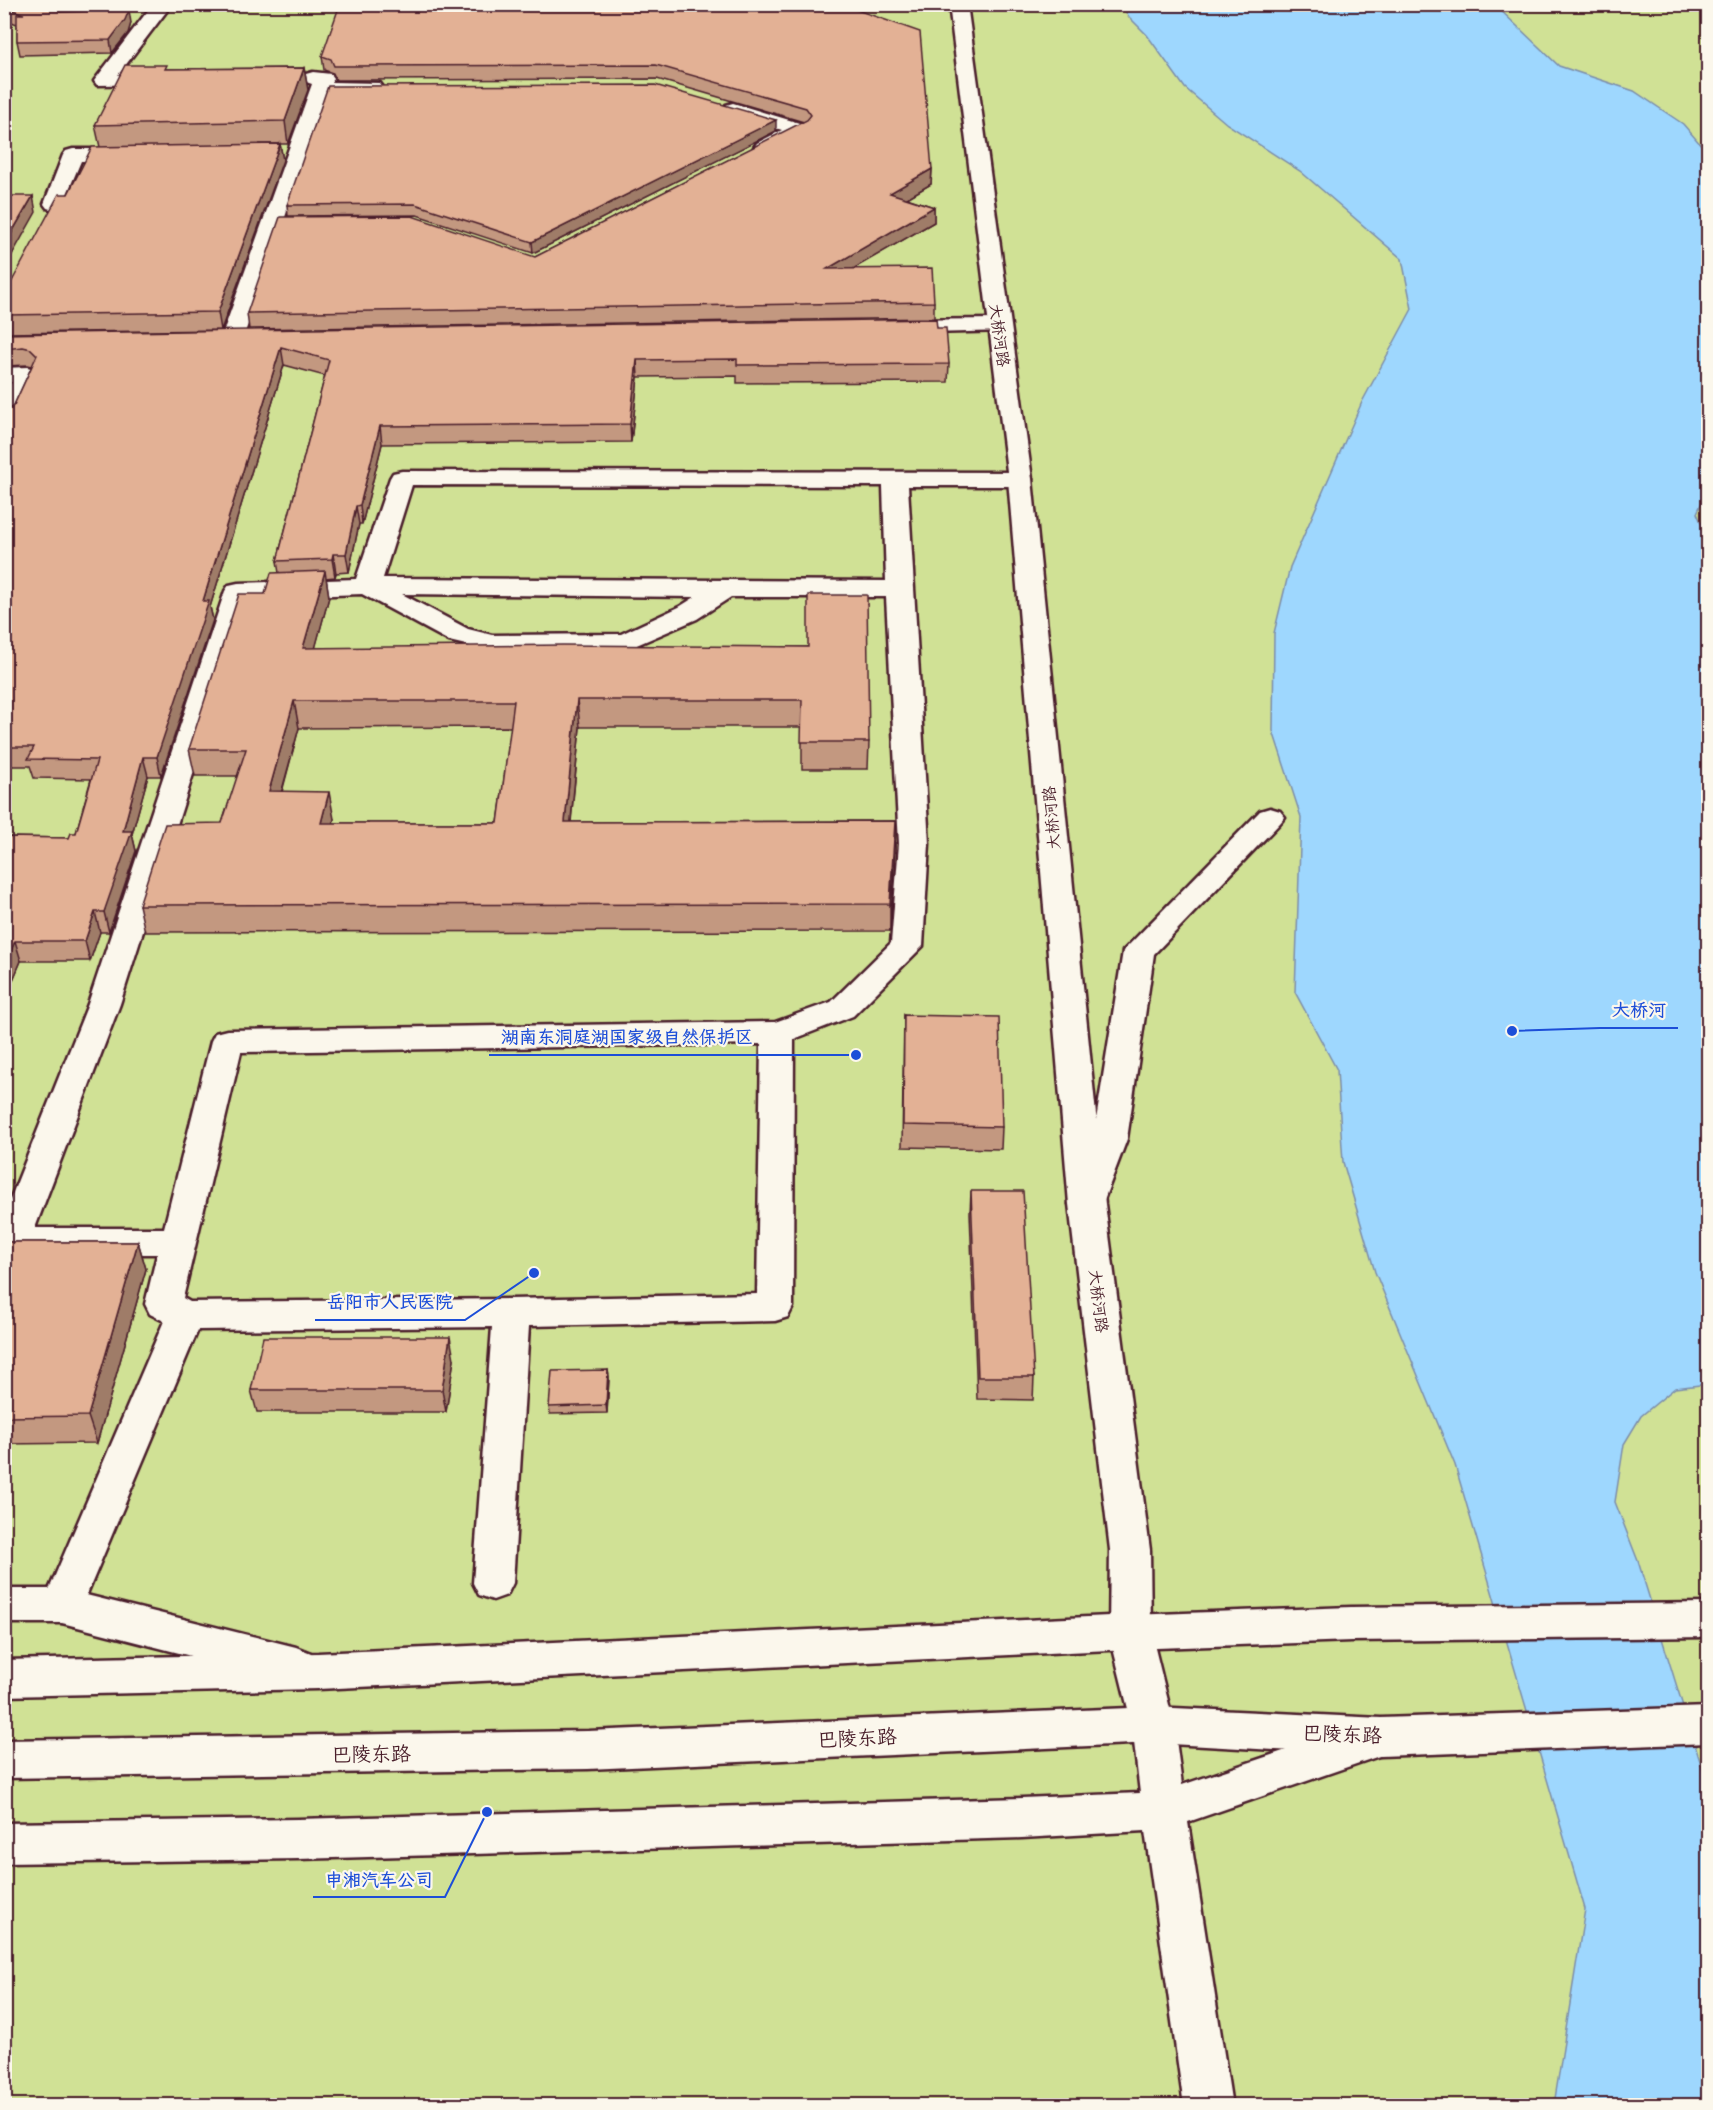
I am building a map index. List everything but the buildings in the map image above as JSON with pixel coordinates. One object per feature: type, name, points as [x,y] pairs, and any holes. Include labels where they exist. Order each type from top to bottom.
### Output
[{"type":"street","points":[[163,4],[104,81],[185,80]]},
{"type":"street","name":"大桥河路","points":[[958,4],[1020,479],[1087,1204],[1130,1550],[1130,1632],[1153,1725],[1208,2106]]},
{"type":"street","points":[[208,338],[243,338],[273,224],[324,78],[289,79]]},
{"type":"street","points":[[320,88],[390,87]]},
{"type":"street","points":[[712,103],[799,129],[746,156]]},
{"type":"street","points":[[274,153],[298,152]]},
{"type":"street","points":[[43,224],[44,204],[73,155],[156,154]]},
{"type":"street","points":[[273,224],[344,223]]},
{"type":"street","points":[[868,328],[999,326]]},
{"type":"street","points":[[4,375],[27,374],[4,422]]},
{"type":"street","points":[[367,586],[402,478],[1020,479]]},
{"type":"street","points":[[778,1033],[775,1307],[511,1313],[185,1316],[163,1304],[227,1041],[778,1033],[842,1009],[907,946],[915,844],[899,589],[895,479]]},
{"type":"street","points":[[367,586],[459,635],[492,643],[625,642],[688,613],[725,589]]},
{"type":"street","points":[[179,1241],[12,1240],[104,1004],[238,591],[367,586],[899,589]]},
{"type":"street","points":[[1087,1204],[1110,1139],[1139,951],[1270,817]]},
{"type":"street","points":[[493,1583],[511,1313]]},
{"type":"street","points":[[62,1606],[185,1316]]},
{"type":"street","points":[[4,1606],[62,1606],[318,1671]]},
{"type":"street","points":[[4,1678],[318,1671],[1130,1632],[1351,1624],[1708,1620]]},
{"type":"street","name":"巴陵东路","points":[[4,1759],[588,1750],[1153,1725],[1381,1737],[1708,1725]]},
{"type":"street","points":[[4,1843],[298,1839],[1022,1818],[1164,1811],[1381,1737]]},
{"type":"green space","points":[[5,5],[1708,5],[1708,2105],[5,2105]]},
{"type":"water","points":[[1121,5],[1495,5],[1559,66],[1634,91],[1683,124],[1708,153],[1708,489],[1697,513],[1708,539],[1708,1384],[1675,1388],[1641,1416],[1624,1444],[1615,1502],[1638,1561],[1708,1787],[1708,2105],[1554,2105],[1585,1909],[1455,1465],[1375,1272],[1343,1162],[1337,1070],[1295,992],[1301,817],[1273,731],[1274,633],[1290,567],[1362,402],[1412,309],[1402,259],[1300,171],[1227,124],[1185,88],[1147,35],[1129,17]]},
{"type":"place","name":"大桥河","points":[[1512,1031]]},
{"type":"place","name":"湖南东洞庭湖国家级自然保护区","points":[[856,1055]]},
{"type":"place","name":"岳阳市人民医院","points":[[534,1273]]},
{"type":"place","name":"申湘汽车公司","points":[[487,1812]]}]
